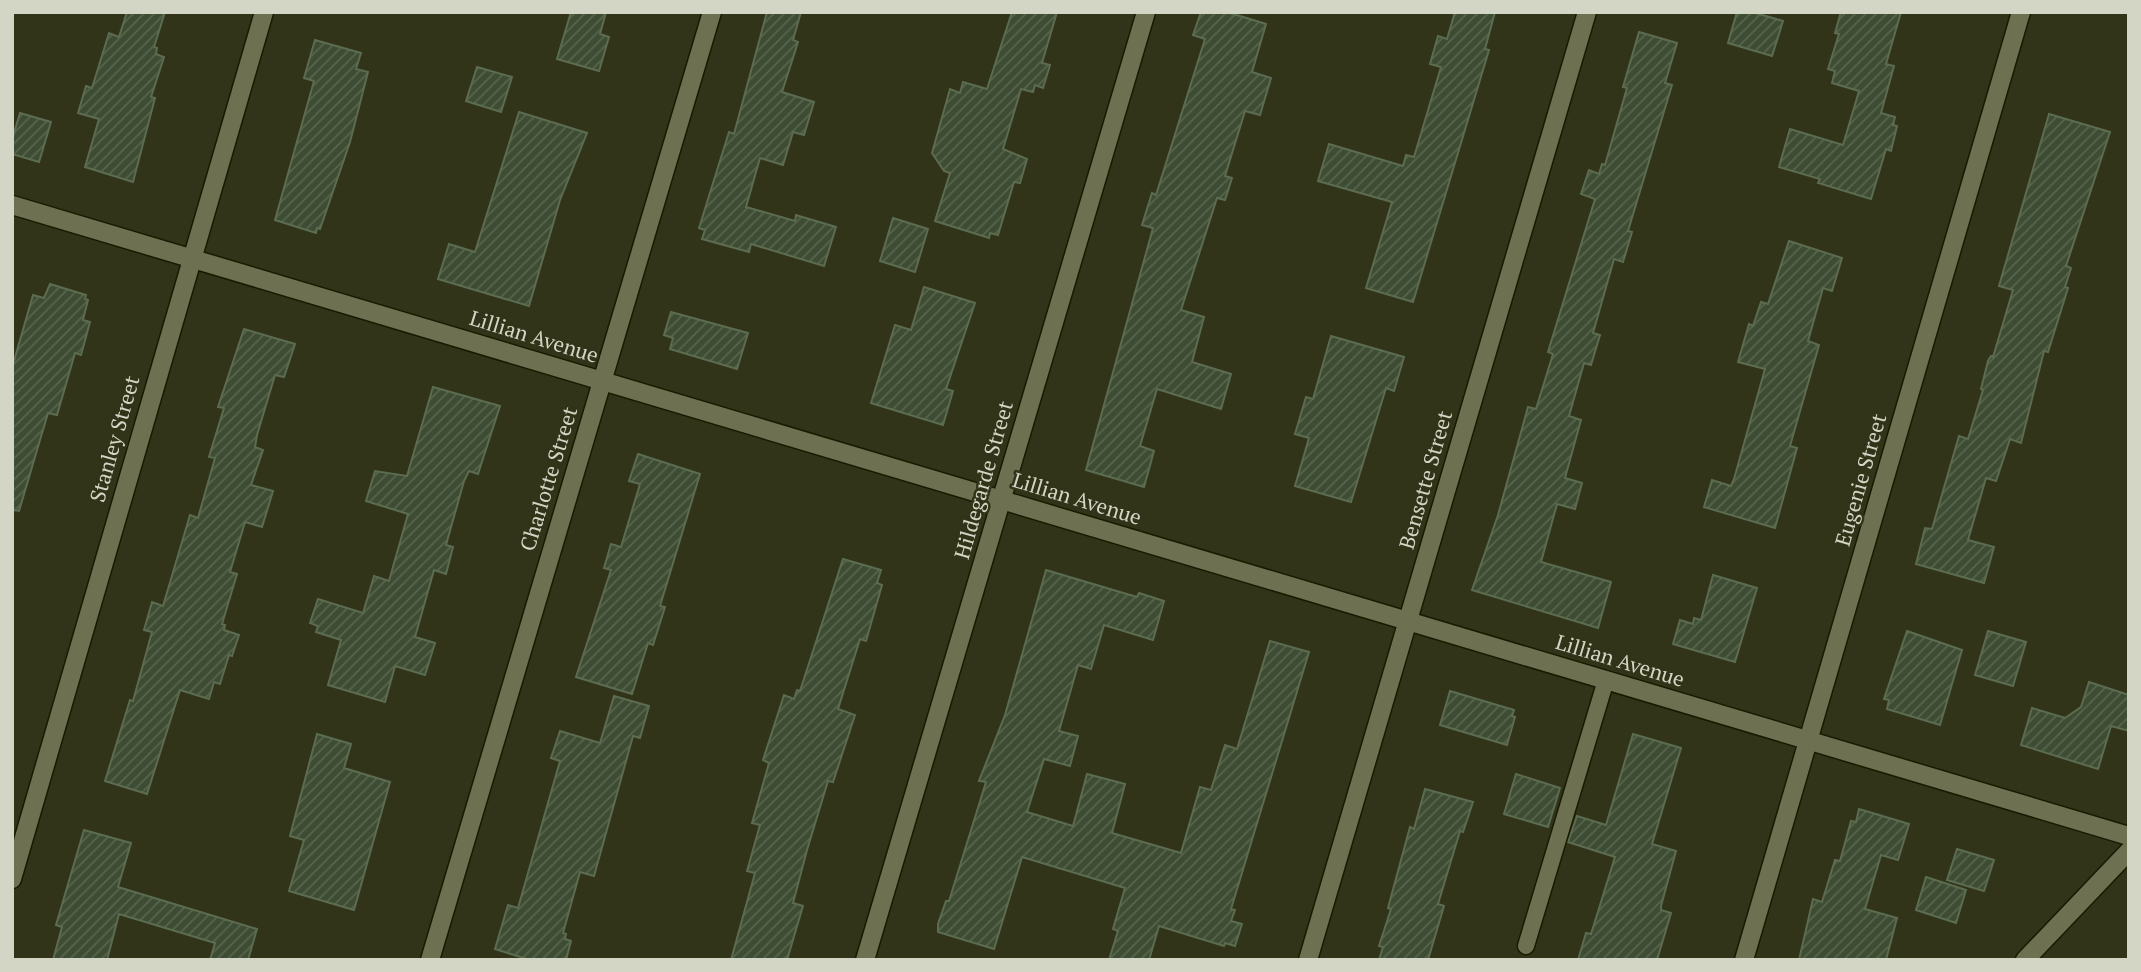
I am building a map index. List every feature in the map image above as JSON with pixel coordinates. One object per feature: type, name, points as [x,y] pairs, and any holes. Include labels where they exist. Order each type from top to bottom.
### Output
[{"type":"street","name":"Stanley Street","points":[[12,879],[264,12]]},
{"type":"street","name":"Charlotte Street","points":[[430,960],[712,12]]},
{"type":"street","name":"Hildegarde Street","points":[[865,960],[1146,12]]},
{"type":"street","name":"Bensette Street","points":[[1308,960],[1587,12]]},
{"type":"street","name":"Eugenie Street","points":[[1744,960],[2021,12]]},
{"type":"street","name":"Lillian Avenue","points":[[12,205],[2129,836]]},
{"type":"street","points":[[2025,960],[2129,851]]},
{"type":"lane","points":[[1526,946],[1606,680]]},
{"type":"building","points":[[127,12],[165,12],[154,47],[157,48],[156,54],[164,57],[151,97],[155,98],[133,182],[85,167],[99,119],[78,113],[86,86],[92,88],[109,33],[119,37]]},
{"type":"building","points":[[571,12],[606,12],[600,34],[609,37],[599,71],[557,59]]},
{"type":"building","points":[[767,12],[801,12],[793,40],[798,42],[782,92],[814,102],[804,135],[793,132],[783,165],[760,158],[746,207],[795,221],[796,215],[836,227],[824,266],[751,244],[749,252],[702,239],[705,230],[699,228],[729,132],[734,134]]},
{"type":"building","points":[[1012,12],[1057,12],[1042,63],[1050,65],[1043,88],[1035,85],[1033,92],[1021,89],[1003,149],[1027,159],[1020,183],[1014,182],[998,235],[990,233],[989,238],[935,221],[950,173],[944,171],[932,153],[950,89],[960,93],[963,82],[987,89]]},
{"type":"building","points":[[1201,12],[1227,12],[1266,24],[1252,72],[1271,78],[1260,115],[1245,111],[1225,176],[1232,178],[1225,200],[1217,198],[1181,310],[1204,317],[1192,362],[1231,374],[1221,409],[1157,389],[1140,446],[1154,451],[1144,487],[1086,470],[1153,228],[1142,225],[1152,193],[1156,195],[1205,39],[1193,35]]},
{"type":"building","points":[[1455,12],[1495,12],[1485,49],[1489,50],[1413,302],[1366,288],[1392,202],[1318,181],[1329,144],[1403,166],[1406,155],[1414,157],[1441,67],[1430,64],[1438,36],[1447,39]]},
{"type":"building","points":[[1737,12],[1752,12],[1783,21],[1772,56],[1728,43]]},
{"type":"building","points":[[1841,12],[1901,12],[1886,64],[1894,66],[1881,113],[1895,117],[1893,125],[1897,126],[1891,151],[1886,149],[1871,199],[1818,183],[1820,179],[1779,167],[1790,129],[1843,145],[1859,91],[1832,83],[1835,71],[1828,69],[1839,34],[1835,33]]},
{"type":"building","points":[[1639,32],[1677,43],[1665,83],[1672,85],[1628,231],[1632,232],[1623,262],[1614,259],[1593,333],[1600,335],[1591,365],[1584,363],[1569,416],[1581,420],[1565,478],[1582,483],[1575,509],[1557,504],[1541,562],[1611,582],[1598,628],[1472,590],[1498,515],[1528,407],[1536,409],[1553,354],[1548,352],[1595,199],[1581,194],[1589,170],[1599,174],[1602,164],[1605,165],[1627,88],[1623,87]]},
{"type":"building","points":[[315,40],[361,53],[356,69],[368,72],[350,142],[320,229],[317,228],[316,233],[275,220],[314,81],[304,78]]},
{"type":"building","points":[[477,67],[512,77],[501,112],[466,101]]},
{"type":"building","points":[[519,112],[587,133],[560,200],[529,306],[438,279],[449,244],[475,252]]},
{"type":"building","points":[[20,113],[51,122],[39,162],[12,154],[12,140]]},
{"type":"building","points":[[2049,114],[2110,132],[2066,266],[2071,268],[2065,287],[2068,288],[2048,352],[2044,351],[2021,443],[2010,439],[1996,481],[1986,478],[1968,540],[1994,547],[1984,583],[1916,564],[1925,528],[1932,529],[1959,436],[1968,439],[1983,390],[1981,389],[1988,361],[1993,357],[2013,290],[1999,286]]},
{"type":"building","points":[[893,218],[928,229],[915,272],[880,261]]},
{"type":"building","points":[[1789,241],[1842,258],[1832,291],[1823,288],[1808,341],[1819,345],[1790,446],[1797,448],[1775,528],[1704,507],[1712,480],[1731,486],[1734,479],[1765,369],[1738,362],[1749,324],[1753,326],[1761,302],[1768,304]]},
{"type":"building","points":[[50,284],[86,295],[85,299],[88,300],[83,320],[90,322],[81,355],[75,353],[57,415],[48,413],[19,511],[12,510],[12,368],[33,295],[44,298]]},
{"type":"building","points":[[924,287],[975,303],[946,389],[953,391],[943,425],[871,403],[895,325],[911,330]]},
{"type":"building","points":[[671,312],[748,333],[737,369],[670,349],[673,338],[664,335]]},
{"type":"building","points":[[244,329],[295,344],[284,377],[275,375],[255,447],[263,450],[251,485],[273,491],[262,527],[245,522],[230,572],[237,574],[222,624],[225,625],[224,630],[239,635],[232,656],[229,655],[220,684],[214,682],[209,699],[180,690],[147,794],[105,781],[130,700],[133,701],[152,632],[144,630],[152,602],[163,606],[190,515],[198,518],[215,458],[209,457],[224,408],[218,407]]},
{"type":"building","points":[[1331,336],[1404,357],[1394,391],[1386,388],[1351,502],[1295,486],[1309,438],[1295,434],[1306,397],[1313,399]]},
{"type":"building","points":[[433,387],[500,406],[478,474],[469,471],[464,481],[446,545],[453,547],[446,574],[434,570],[415,637],[435,643],[425,675],[395,666],[385,702],[328,685],[341,640],[316,632],[318,626],[310,623],[318,599],[363,613],[374,576],[389,581],[408,514],[366,501],[375,471],[407,476]]},
{"type":"building","points":[[638,454],[700,474],[660,606],[665,607],[653,645],[648,643],[632,694],[576,677],[611,570],[604,568],[611,544],[621,547],[640,484],[629,481]]},
{"type":"building","points":[[843,559],[881,570],[877,583],[882,585],[866,641],[860,639],[838,709],[855,715],[833,782],[828,781],[807,850],[793,903],[803,906],[787,960],[731,960],[755,873],[747,871],[760,825],[752,823],[769,763],[763,760],[784,695],[794,699],[797,690],[800,691]]},
{"type":"building","points":[[1046,570],[1137,597],[1139,593],[1164,601],[1153,640],[1104,625],[1091,669],[1078,665],[1059,731],[1078,736],[1070,766],[1044,759],[1027,812],[1073,826],[1087,774],[1125,784],[1112,833],[1181,853],[1200,787],[1211,790],[1225,745],[1237,749],[1270,641],[1309,652],[1231,909],[1235,910],[1231,921],[1242,924],[1235,946],[1225,943],[1224,946],[1159,926],[1149,960],[1109,960],[1118,931],[1113,929],[1125,888],[1022,857],[994,949],[938,932],[938,924],[946,901],[949,901],[986,782],[979,781],[1005,715]]},
{"type":"building","points":[[1713,575],[1757,588],[1735,662],[1673,644],[1680,620],[1693,624],[1694,618],[1701,620]]},
{"type":"building","points":[[1907,631],[1962,650],[1940,725],[1887,709],[1889,700],[1884,699]]},
{"type":"building","points":[[1988,631],[2026,642],[2013,686],[1975,675]]},
{"type":"building","points":[[2089,682],[2129,695],[2129,731],[2111,726],[2098,769],[2021,745],[2032,708],[2065,718],[2081,707]]},
{"type":"building","points":[[1450,691],[1514,710],[1512,716],[1515,717],[1507,745],[1440,725]]},
{"type":"building","points":[[614,696],[649,706],[640,738],[633,736],[594,876],[580,872],[563,933],[566,934],[565,939],[571,941],[566,960],[530,960],[495,949],[508,905],[518,908],[560,761],[551,758],[560,731],[600,743]]},
{"type":"building","points":[[317,734],[351,744],[344,768],[390,782],[354,910],[289,891],[304,840],[290,836]]},
{"type":"building","points":[[1633,734],[1681,748],[1652,844],[1676,851],[1661,906],[1661,910],[1671,913],[1657,960],[1578,960],[1586,933],[1591,934],[1615,857],[1568,842],[1577,816],[1606,825]]},
{"type":"building","points":[[1516,774],[1560,788],[1548,827],[1504,814]]},
{"type":"building","points":[[1425,789],[1473,802],[1463,832],[1460,831],[1438,904],[1444,906],[1428,960],[1379,960],[1383,947],[1379,946],[1391,909],[1388,908],[1410,827],[1414,829]]},
{"type":"building","points":[[1859,809],[1909,824],[1898,860],[1881,855],[1865,909],[1897,918],[1886,960],[1799,960],[1813,899],[1822,902],[1835,860],[1840,861],[1851,821],[1856,822]]},
{"type":"building","points":[[84,830],[131,843],[118,887],[257,929],[248,960],[210,960],[215,943],[119,914],[107,960],[53,960],[62,927],[56,925]]},
{"type":"building","points":[[1957,849],[1994,860],[1984,891],[1947,880]]},
{"type":"building","points":[[1926,877],[1966,890],[1956,923],[1916,910]]}]
